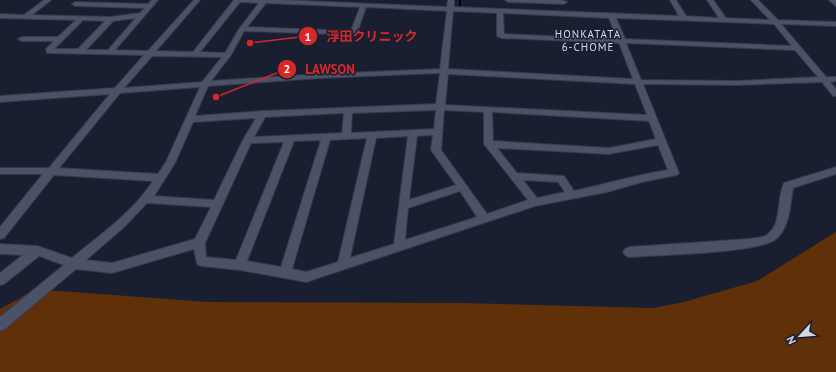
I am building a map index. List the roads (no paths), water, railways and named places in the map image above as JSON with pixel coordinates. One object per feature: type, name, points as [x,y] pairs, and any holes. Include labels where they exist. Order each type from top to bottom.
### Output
[{"type":"street","points":[[25,17],[48,0]]},
{"type":"street","points":[[109,52],[155,0]]},
{"type":"street","points":[[0,235],[51,171],[197,0]]},
{"type":"street","points":[[194,55],[237,0],[500,12],[775,21],[832,24],[836,31]]},
{"type":"street","points":[[451,0],[439,107],[436,150],[484,218]]},
{"type":"street","points":[[508,0],[564,1],[568,14]]},
{"type":"street","points":[[673,0],[684,19]]},
{"type":"street","points":[[710,0],[725,20]]},
{"type":"street","points":[[754,0],[775,21],[836,94]]},
{"type":"street","points":[[832,0],[836,4]]},
{"type":"street","points":[[0,325],[119,225],[145,199],[170,163],[205,84],[227,55],[242,28],[264,1]]},
{"type":"street","points":[[59,18],[77,2],[150,6]]},
{"type":"street","points":[[242,28],[354,33],[364,5]]},
{"type":"street","points":[[500,12],[501,36],[796,48]]},
{"type":"street","points":[[0,16],[111,19],[142,15]]},
{"type":"street","points":[[263,114],[248,140],[199,243],[201,261],[240,265],[306,277],[535,202],[608,188],[642,178],[674,173],[612,16]]},
{"type":"street","points":[[81,19],[50,49],[50,51],[227,55]]},
{"type":"street","points":[[80,52],[111,19]]},
{"type":"street","points":[[22,39],[60,39]]},
{"type":"street","points":[[0,99],[320,76],[443,71],[639,82],[738,83],[836,79]]},
{"type":"street","points":[[189,119],[263,114],[439,107],[653,118]]},
{"type":"street","points":[[346,137],[348,110]]},
{"type":"street","points":[[488,110],[489,144],[535,202]]},
{"type":"street","points":[[248,140],[326,138],[437,132]]},
{"type":"street","points":[[399,247],[413,134]]},
{"type":"street","points":[[343,265],[372,135]]},
{"type":"street","points":[[285,273],[326,138]]},
{"type":"street","points":[[240,265],[290,139]]},
{"type":"street","points":[[489,144],[609,151],[662,141]]},
{"type":"street","points":[[629,252],[748,244],[766,240],[774,235],[779,229],[788,186],[836,170]]},
{"type":"street","points":[[0,171],[51,171],[161,178]]},
{"type":"street","points":[[515,176],[561,179],[572,195]]},
{"type":"street","points":[[403,206],[462,187]]},
{"type":"street","points":[[145,199],[218,204]]},
{"type":"street","points":[[0,249],[37,251],[74,264],[112,268],[199,243]]},
{"type":"street","points":[[0,280],[37,251]]},
{"type":"waterway","points":[[460,0],[460,7]]},
{"type":"place","name":"浮田クリニック","points":[[250,43]]},
{"type":"place","name":"LAWSON","points":[[216,97]]},
{"type":"district","name":"HONKATATA 6-CHOME","points":[[588,40]]}]
